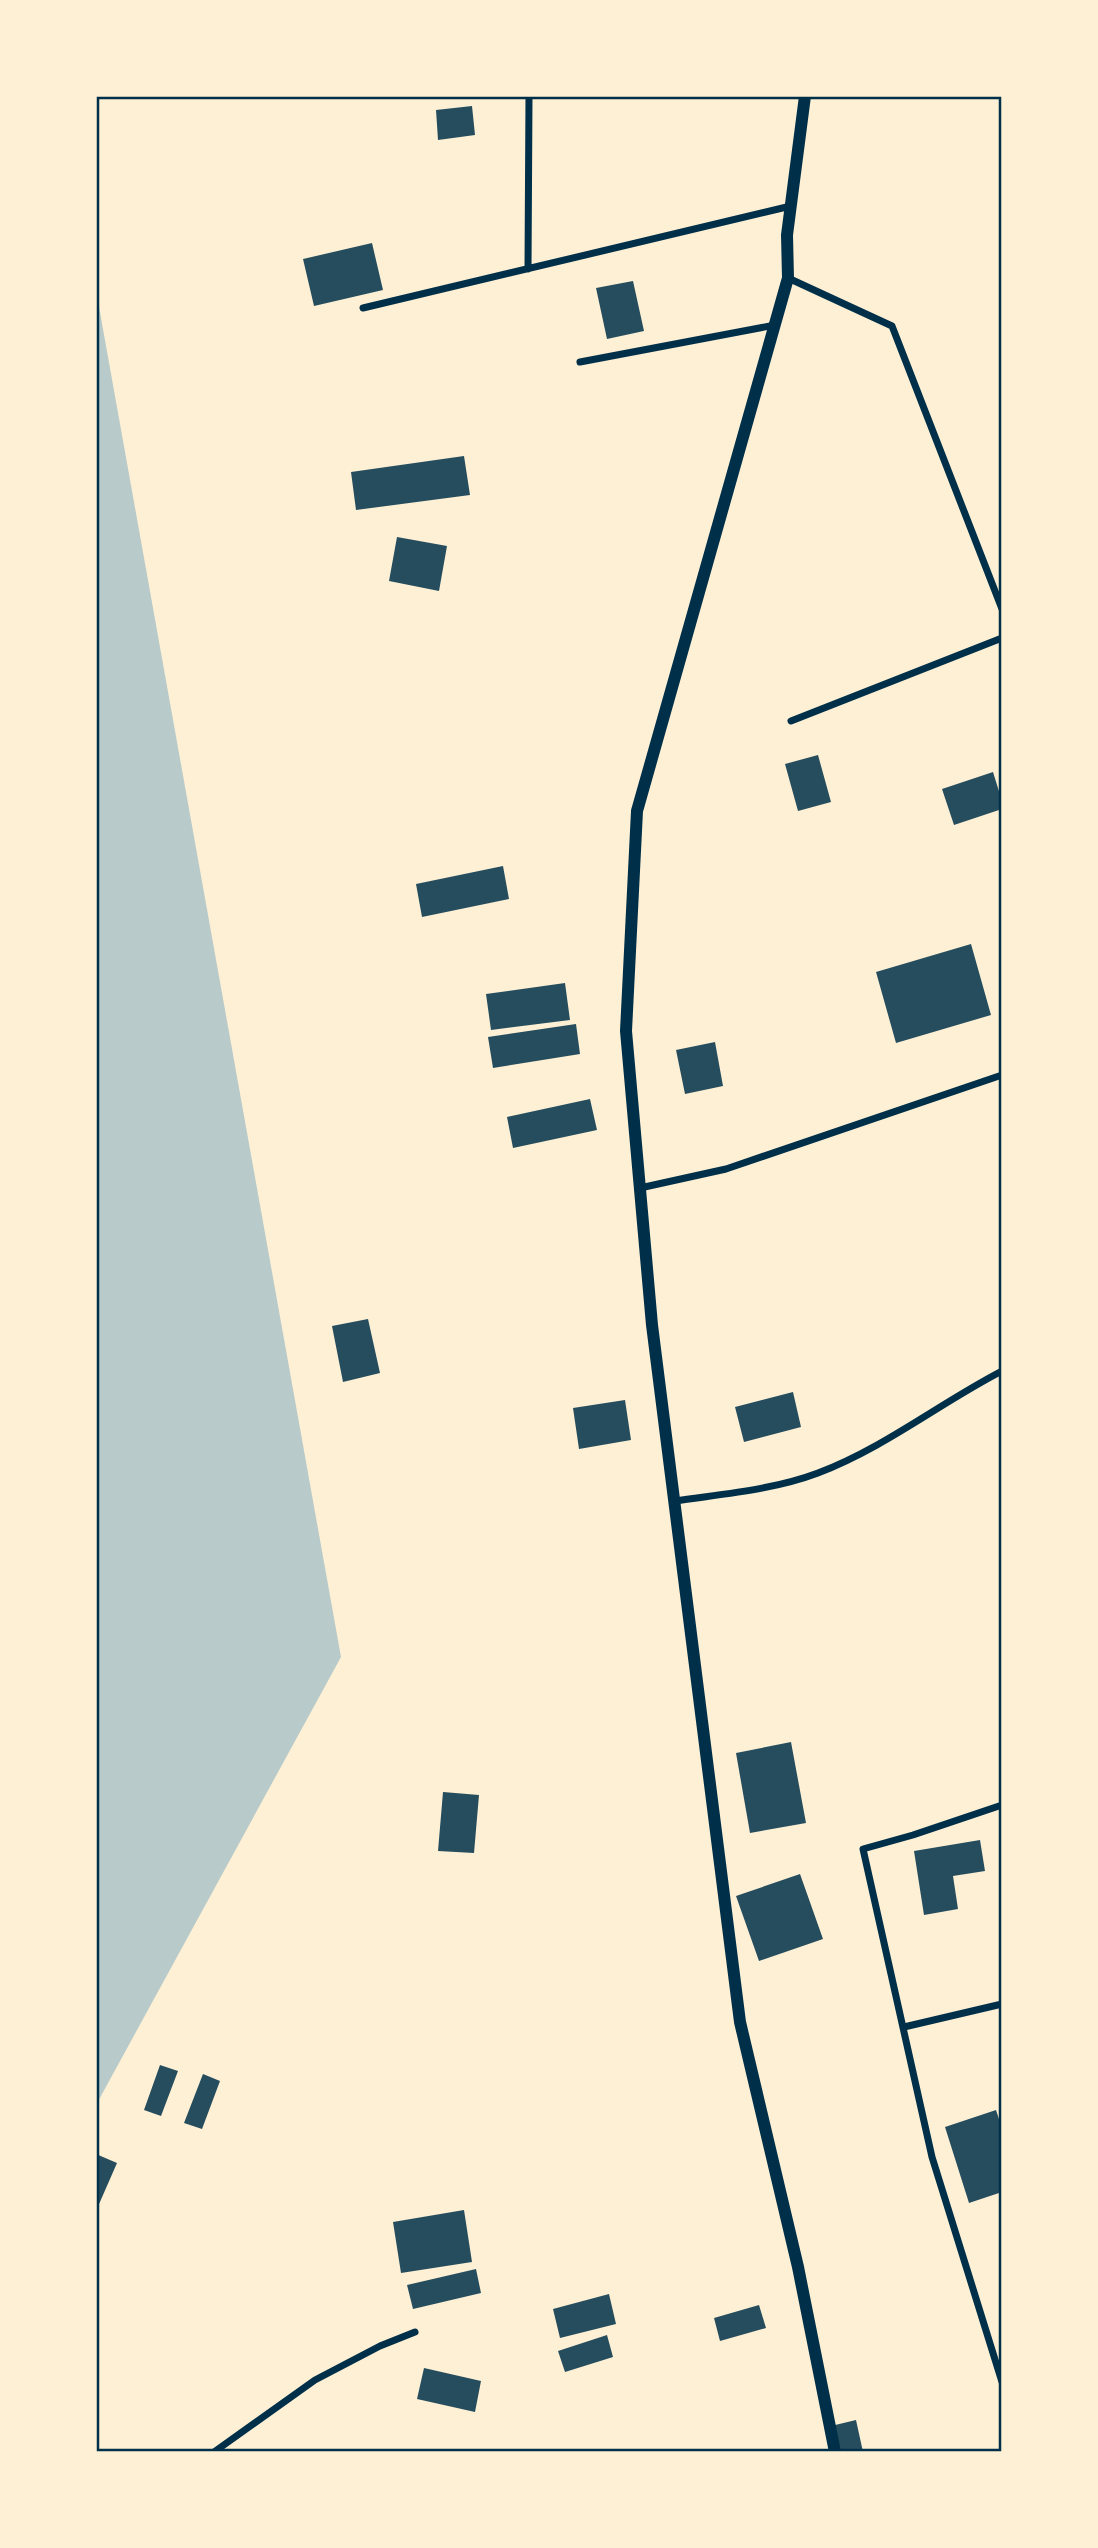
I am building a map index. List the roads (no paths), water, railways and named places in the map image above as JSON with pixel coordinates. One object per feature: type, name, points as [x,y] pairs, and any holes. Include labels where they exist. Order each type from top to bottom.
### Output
[{"type":"street","points":[[528,269],[529,96]]},
{"type":"street","points":[[805,96],[787,235],[788,278],[637,811],[626,1031],[652,1325],[740,2022],[798,2267],[835,2452]]},
{"type":"street","points":[[363,308],[791,206]]},
{"type":"street","points":[[788,278],[892,326],[1002,609]]},
{"type":"street","points":[[580,362],[776,325]]},
{"type":"street","points":[[791,721],[1002,638]]},
{"type":"street","points":[[640,1188],[726,1169],[1002,1075]]},
{"type":"street","points":[[675,1501],[751,1490],[817,1474],[878,1445],[1002,1371]]},
{"type":"street","points":[[1002,1805],[863,1849],[932,2157],[1002,2382]]},
{"type":"street","points":[[904,2026],[1002,2004]]},
{"type":"street","points":[[215,2452],[315,2380],[380,2346],[415,2332]]}]
